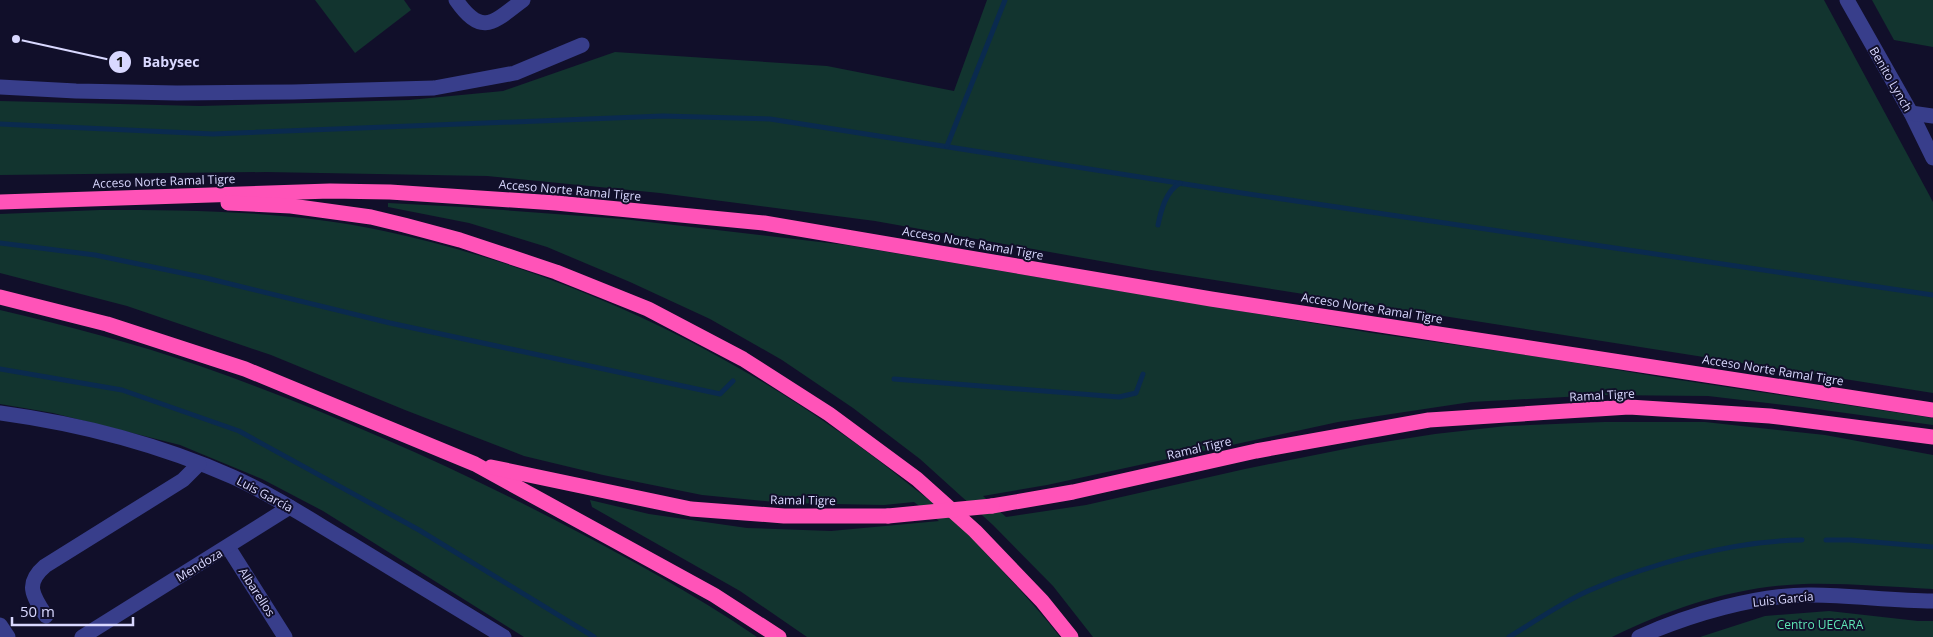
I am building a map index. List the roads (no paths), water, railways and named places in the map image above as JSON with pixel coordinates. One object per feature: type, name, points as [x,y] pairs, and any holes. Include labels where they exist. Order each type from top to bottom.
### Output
[{"type":"highway","name":"Acceso Norte Ramal Tigre","points":[[0,202],[330,191],[390,192],[556,203],[764,223],[1211,299],[1933,410]]},
{"type":"highway","points":[[127,197],[292,206],[370,218],[478,246],[556,272],[648,309],[742,359],[782,384],[829,414],[917,480],[976,531],[1042,601],[1071,637]]},
{"type":"highway","points":[[0,297],[106,324],[245,369],[475,464],[714,595],[779,637]]},
{"type":"highway","name":"Ramal Tigre","points":[[475,464],[691,509],[784,516],[888,516],[992,506],[1073,492],[1256,451],[1429,420],[1629,407],[1770,416],[1933,437]]},
{"type":"street","points":[[456,0],[467,15],[476,22],[486,24],[502,17],[524,0]]},
{"type":"street","name":"Benito Lynch","points":[[1847,0],[1911,113],[1933,158]]},
{"type":"street","points":[[0,87],[177,93],[434,88],[515,73],[582,45]]},
{"type":"street","points":[[1911,113],[1933,116]]},
{"type":"street","name":"Luis García","points":[[0,412],[49,419],[113,434],[168,452],[233,477],[290,507],[504,637]]},
{"type":"street","points":[[46,616],[33,596],[32,586],[37,573],[45,566],[182,480],[199,464]]},
{"type":"street","name":"Mendoza","points":[[82,637],[228,548],[290,507]]},
{"type":"street","name":"Albarellos","points":[[228,548],[285,637]]},
{"type":"street","name":"Luis García","points":[[1639,637],[1695,616],[1768,598],[1810,595],[1933,601]]},
{"type":"street","points":[[0,625],[8,637]]},
{"type":"waterway","points":[[947,146],[1005,0]]},
{"type":"waterway","points":[[0,124],[213,134],[663,116],[770,119],[1242,193],[1933,295]]},
{"type":"waterway","points":[[1158,225],[1168,196],[1175,186],[1180,183]]},
{"type":"waterway","points":[[0,243],[95,255],[206,278],[390,323],[720,394],[733,381]]},
{"type":"waterway","points":[[0,369],[122,390],[239,431],[419,530],[594,637]]},
{"type":"waterway","points":[[894,379],[1119,397],[1136,393],[1143,374]]},
{"type":"waterway","points":[[1509,637],[1578,596],[1638,571],[1721,549],[1748,544],[1802,540]]},
{"type":"waterway","points":[[1826,540],[1850,540],[1933,547]]},
{"type":"place","name":"Babysec","points":[[16,39]]},
{"type":"park label","name":"Centro UECARA","points":[[1820,624]]}]
